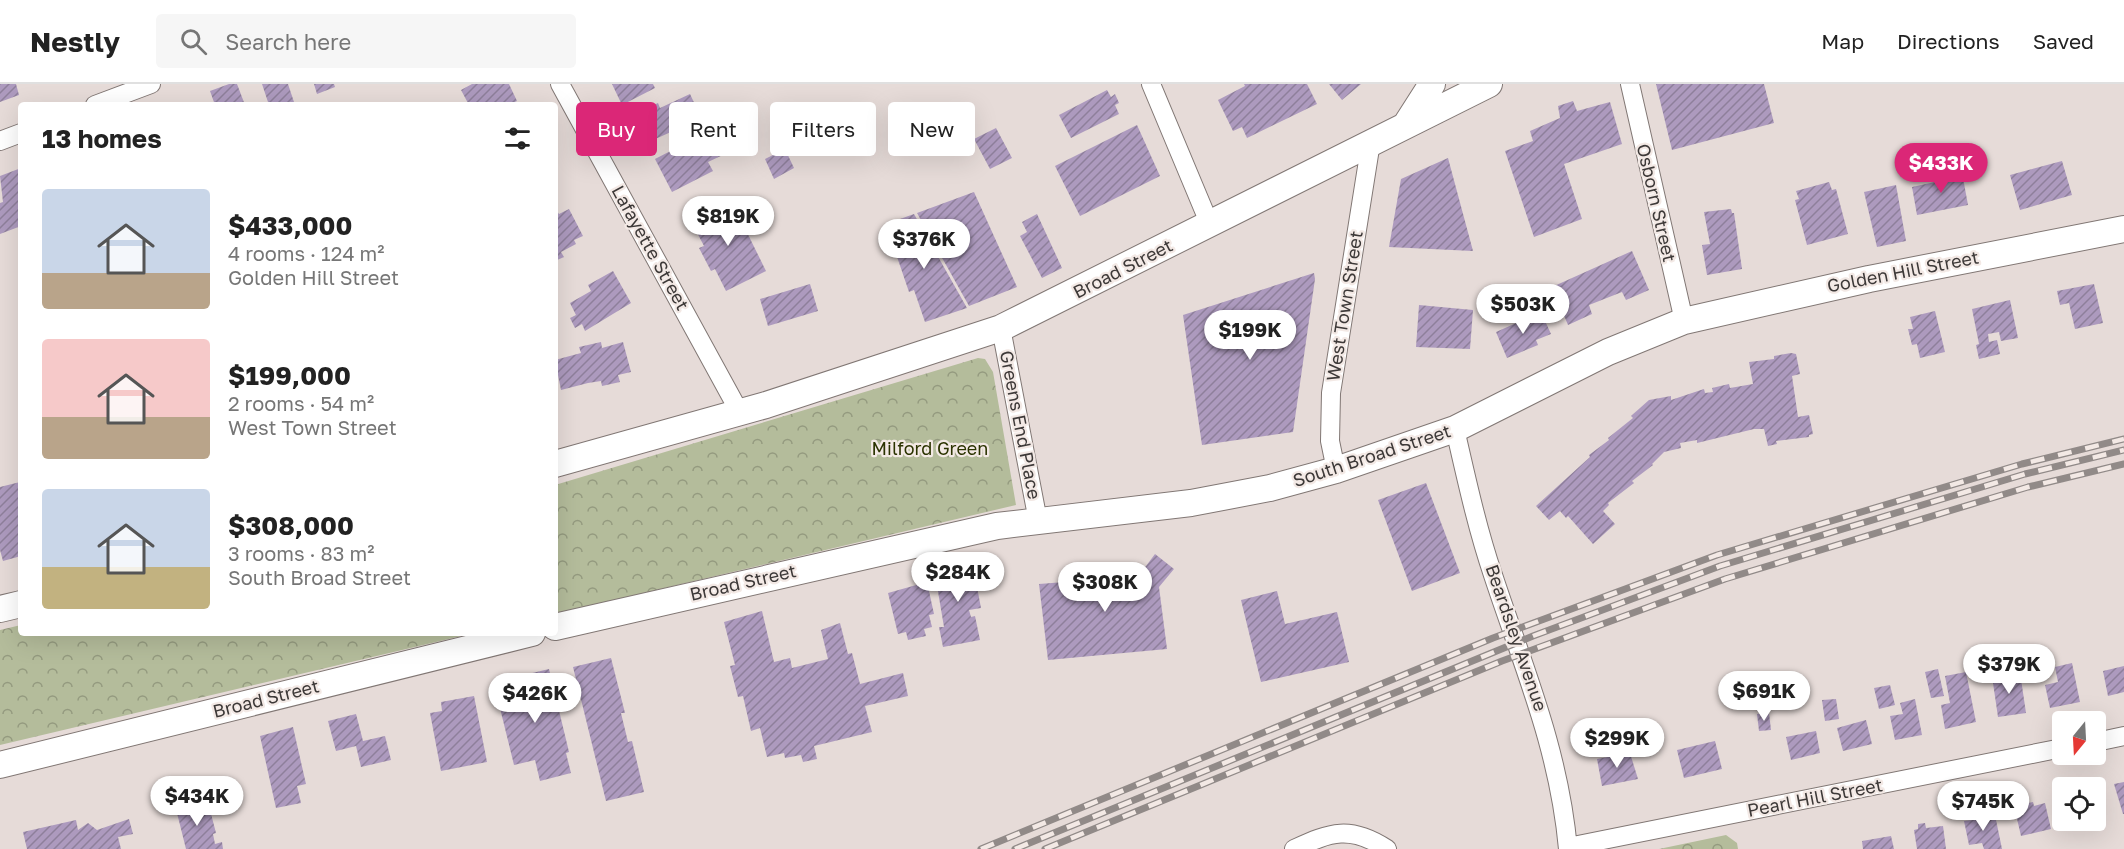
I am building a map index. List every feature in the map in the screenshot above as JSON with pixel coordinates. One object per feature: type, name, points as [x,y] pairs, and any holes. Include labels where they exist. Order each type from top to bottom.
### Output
[{"type":"main road","points":[[1407,123],[1432,84]]},
{"type":"main road","name":"Broad Street","points":[[740,413],[1001,328],[1489,84]]},
{"type":"main road","name":"Golden Hill Street","points":[[1684,321],[1858,281],[2124,229]]},
{"type":"main road","name":"South Broad Street","points":[[1038,521],[1232,496],[1335,470],[1455,429],[1608,352],[1684,321]]},
{"type":"main road","points":[[558,463],[740,413]]},
{"type":"main road","name":"Broad Street","points":[[558,626],[997,526],[1038,521]]},
{"type":"main road","points":[[0,609],[18,605]]},
{"type":"main road","name":"Broad Street","points":[[0,765],[520,636]]},
{"type":"street","points":[[103,102],[151,84]]},
{"type":"street","name":"Lafayette Street","points":[[560,84],[740,413]]},
{"type":"street","points":[[1150,84],[1210,225]]},
{"type":"street","name":"Osborn Street","points":[[1630,84],[1684,321]]},
{"type":"street","points":[[0,141],[18,134]]},
{"type":"street","name":"West Town Street","points":[[1335,470],[1330,441],[1331,393],[1371,142]]},
{"type":"street","name":"Greens End Place","points":[[1001,328],[1038,521]]},
{"type":"street","name":"Beardsley Avenue","points":[[1455,429],[1492,573],[1543,716],[1557,773],[1568,848]]},
{"type":"street","points":[[2106,740],[2124,736]]},
{"type":"street","name":"Pearl Hill Street","points":[[1568,848],[2052,750]]},
{"type":"street","points":[[1294,849],[1324,835],[1340,832],[1359,836],[1387,849]]},
{"type":"green space","name":"Milford Green","points":[[978,358],[985,359],[993,372],[1016,505],[558,613],[558,484]]},
{"type":"green space","points":[[18,626],[18,636],[461,636],[0,745],[0,630]]},
{"type":"green space","points":[[1726,835],[1737,843],[1738,849],[1659,849]]},
{"type":"building","points":[[0,84],[16,84],[19,95],[0,102]]},
{"type":"building","points":[[229,84],[237,84],[244,102],[214,102],[210,91]]},
{"type":"building","points":[[262,84],[288,84],[294,102],[268,102]]},
{"type":"building","points":[[314,84],[334,84],[335,87],[317,94]]},
{"type":"building","points":[[472,84],[509,84],[517,101],[467,102],[461,90]]},
{"type":"building","points":[[612,84],[653,84],[655,88],[628,102],[621,102]]},
{"type":"building","points":[[1244,84],[1307,84],[1317,104],[1247,138],[1242,127],[1233,131],[1218,100],[1245,86]]},
{"type":"building","points":[[1329,84],[1361,84],[1342,100]]},
{"type":"building","points":[[1656,84],[1764,84],[1774,123],[1672,150]]},
{"type":"building","points":[[1107,90],[1111,97],[1115,94],[1119,103],[1115,105],[1119,114],[1071,138],[1059,115]]},
{"type":"building","points":[[690,94],[694,102],[673,102]]},
{"type":"building","points":[[1573,101],[1577,111],[1610,102],[1622,144],[1564,164],[1582,219],[1534,237],[1505,151],[1533,141],[1530,131],[1560,118],[1558,106]]},
{"type":"building","points":[[657,104],[660,108],[669,104],[669,133],[657,138]]},
{"type":"building","points":[[1137,125],[1160,176],[1080,216],[1055,166]]},
{"type":"building","points":[[996,128],[1012,158],[990,169],[975,138]]},
{"type":"building","points":[[669,152],[669,156],[721,156],[708,162],[713,171],[672,192],[655,159]]},
{"type":"building","points":[[771,156],[788,156],[794,168],[774,179],[765,159]]},
{"type":"building","points":[[1448,158],[1473,251],[1389,247],[1401,179]]},
{"type":"building","points":[[2062,161],[2072,195],[2020,210],[2010,175]]},
{"type":"building","points":[[1961,167],[1968,205],[1917,215],[1912,187],[1949,179],[1947,170]]},
{"type":"building","points":[[18,169],[18,227],[0,234],[0,203],[3,202],[0,176]]},
{"type":"building","points":[[1829,182],[1832,190],[1836,189],[1848,234],[1807,245],[1795,200],[1799,199],[1796,191]]},
{"type":"building","points":[[1896,185],[1906,241],[1877,247],[1864,192]]},
{"type":"building","points":[[974,192],[1017,287],[969,306],[917,213]]},
{"type":"building","points":[[732,202],[766,271],[726,291],[715,269],[711,271],[699,248],[704,246],[691,221]]},
{"type":"building","points":[[569,209],[583,236],[574,240],[576,244],[561,252],[564,257],[558,260],[558,212]]},
{"type":"building","points":[[1731,209],[1734,213],[1742,269],[1707,275],[1702,245],[1710,244],[1704,212]]},
{"type":"building","points":[[914,214],[967,308],[925,322],[914,290],[909,292],[892,242],[895,241],[889,223]]},
{"type":"building","points":[[1037,214],[1062,268],[1042,278],[1020,236],[1027,232],[1022,222]]},
{"type":"building","points":[[1632,251],[1649,290],[1626,300],[1622,292],[1589,305],[1592,314],[1568,325],[1552,287]]},
{"type":"building","points":[[613,271],[631,303],[585,331],[582,324],[575,328],[570,318],[576,315],[570,303],[591,291],[588,285]]},
{"type":"building","points":[[1314,273],[1293,432],[1202,445],[1183,315]]},
{"type":"building","points":[[810,284],[818,311],[768,326],[760,299]]},
{"type":"building","points":[[2094,284],[2103,323],[2075,329],[2069,303],[2060,305],[2057,291]]},
{"type":"building","points":[[2010,300],[2018,338],[2001,341],[1999,332],[1988,334],[1989,342],[1997,340],[2000,354],[1979,359],[1976,345],[1979,344],[1972,309]]},
{"type":"building","points":[[1419,305],[1473,310],[1470,349],[1416,347]]},
{"type":"building","points":[[1935,311],[1945,352],[1920,358],[1917,344],[1912,345],[1908,329],[1913,329],[1910,317]]},
{"type":"building","points":[[1541,312],[1551,334],[1536,340],[1538,345],[1507,358],[1496,332]]},
{"type":"building","points":[[601,342],[602,348],[623,342],[631,372],[618,375],[620,382],[602,386],[601,381],[561,390],[558,359],[581,353],[579,347]]},
{"type":"building","points":[[1796,354],[1800,374],[1792,376],[1798,417],[1809,415],[1813,434],[1809,437],[1776,441],[1777,444],[1768,446],[1764,429],[1754,429],[1697,443],[1697,440],[1680,443],[1681,448],[1664,452],[1653,465],[1632,481],[1634,483],[1608,503],[1609,505],[1603,511],[1615,524],[1593,544],[1568,516],[1566,518],[1560,511],[1549,520],[1536,506],[1590,457],[1589,455],[1633,418],[1631,416],[1649,400],[1671,396],[1671,400],[1704,389],[1705,393],[1713,392],[1712,388],[1729,384],[1730,388],[1753,384],[1749,362],[1774,359],[1774,356]]},
{"type":"building","points":[[18,482],[18,557],[3,561],[0,550],[0,487]]},
{"type":"building","points":[[1426,483],[1460,573],[1412,591],[1378,500]]},
{"type":"building","points":[[1155,554],[1174,569],[1159,587],[1167,649],[1048,660],[1039,584],[1077,581],[1077,575],[1117,571],[1118,575],[1140,574]]},
{"type":"building","points":[[972,561],[981,608],[969,610],[971,617],[975,616],[980,640],[943,647],[939,627],[944,627],[934,568]]},
{"type":"building","points":[[927,582],[934,614],[929,615],[932,627],[924,629],[926,636],[908,640],[906,632],[898,634],[888,593]]},
{"type":"building","points":[[1277,591],[1285,624],[1337,612],[1349,662],[1261,682],[1241,600]]},
{"type":"building","points":[[762,611],[774,662],[790,658],[792,668],[828,659],[821,630],[840,623],[848,654],[852,653],[860,684],[903,673],[908,696],[865,706],[872,732],[814,746],[817,759],[803,762],[801,755],[785,758],[784,753],[767,757],[760,728],[751,731],[743,696],[738,697],[730,666],[735,665],[724,622]]},
{"type":"building","points":[[611,658],[625,713],[621,713],[628,742],[632,741],[644,792],[606,801],[573,667]]},
{"type":"building","points":[[2072,663],[2080,702],[2050,708],[2045,685],[2058,682],[2055,667]]},
{"type":"building","points":[[2124,666],[2124,692],[2108,696],[2103,671]]},
{"type":"building","points":[[2012,668],[2014,680],[2021,679],[2026,713],[1998,717],[1993,683],[2003,682],[2001,670]]},
{"type":"building","points":[[549,669],[569,752],[566,753],[571,773],[540,781],[535,760],[514,765],[495,688],[517,683],[516,677]]},
{"type":"building","points":[[1938,669],[1944,696],[1931,698],[1925,672]]},
{"type":"building","points":[[1966,672],[1976,722],[1945,729],[1941,705],[1950,703],[1945,676]]},
{"type":"building","points":[[1890,685],[1895,705],[1879,709],[1874,688]]},
{"type":"building","points":[[474,696],[487,762],[441,771],[430,713],[442,711],[441,702]]},
{"type":"building","points":[[1836,699],[1839,719],[1825,721],[1822,700]]},
{"type":"building","points":[[1915,699],[1922,735],[1895,740],[1890,716],[1903,714],[1900,703]]},
{"type":"building","points":[[1769,713],[1771,730],[1759,731],[1757,714]]},
{"type":"building","points":[[356,714],[363,741],[385,736],[391,760],[361,767],[356,746],[336,751],[328,721]]},
{"type":"building","points":[[1866,720],[1872,744],[1843,751],[1837,728]]},
{"type":"building","points":[[293,727],[306,784],[297,786],[301,803],[276,808],[260,736]]},
{"type":"building","points":[[1816,731],[1820,753],[1791,760],[1786,737]]},
{"type":"building","points":[[1715,741],[1722,769],[1684,778],[1677,750]]},
{"type":"building","points":[[1630,753],[1638,779],[1602,786],[1597,759]]},
{"type":"building","points":[[2124,782],[2124,814],[2123,814],[2114,784]]},
{"type":"building","points":[[189,802],[194,805],[205,802],[207,811],[210,810],[216,833],[213,834],[215,844],[222,842],[223,849],[186,849],[176,809],[179,804]]},
{"type":"building","points":[[2033,802],[2034,806],[2045,803],[2051,829],[2021,836],[2014,806]]},
{"type":"building","points":[[1977,811],[1978,818],[1995,815],[2002,849],[1984,849],[1982,843],[1969,845],[1964,821],[1973,820],[1971,813]]},
{"type":"building","points":[[129,819],[133,834],[118,837],[121,849],[27,849],[23,832],[76,820],[78,830],[88,823],[97,830]]},
{"type":"building","points":[[1925,823],[1926,828],[1943,826],[1946,849],[1917,849],[1914,830],[1918,829],[1918,824]]},
{"type":"building","points":[[1891,836],[1894,849],[1863,849],[1862,841]]},
{"type":"railway","points":[[981,849],[1493,638],[1717,555],[2022,464],[2124,439]]},
{"type":"railway","points":[[1015,849],[1533,636],[1720,566],[2025,474],[2124,450]]},
{"type":"railway","points":[[1045,849],[1502,661],[1725,579],[2028,487],[2124,464]]}]
